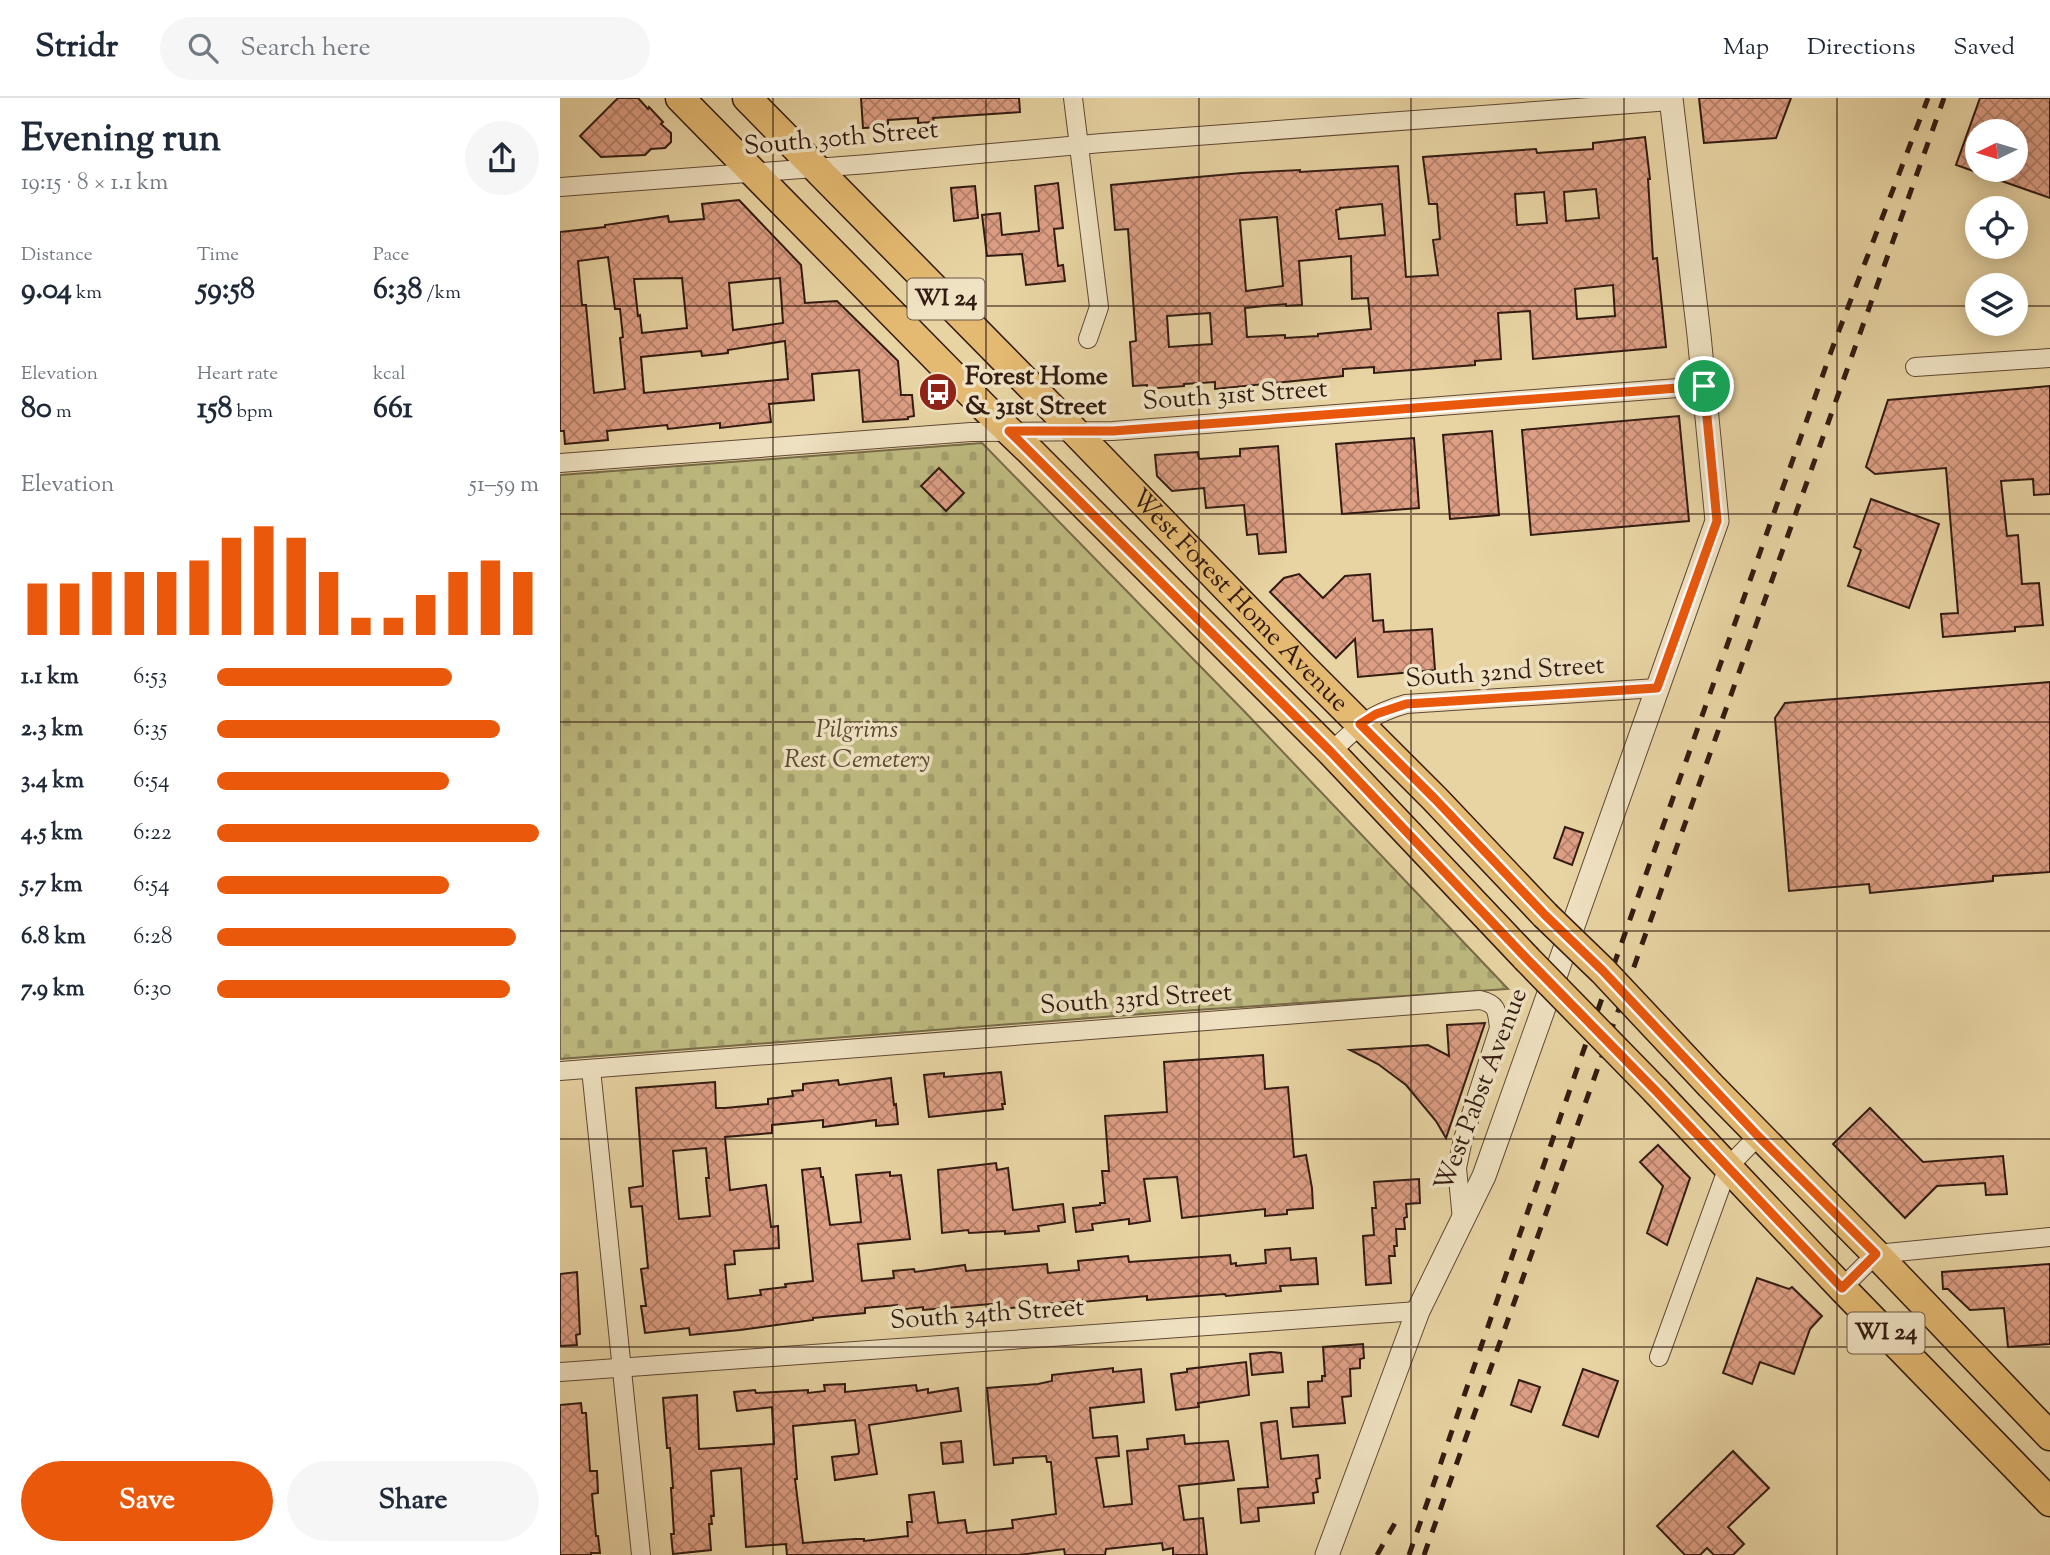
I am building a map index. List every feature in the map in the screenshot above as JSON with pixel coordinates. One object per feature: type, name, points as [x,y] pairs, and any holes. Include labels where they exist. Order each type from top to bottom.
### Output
[{"type":"main road","name":"West Forest Home Avenue","points":[[680,98],[1331,752],[2050,1503]]},
{"type":"main road","name":"West Forest Home Avenue","points":[[747,98],[1435,799],[1545,915],[1603,971],[1758,1136],[1876,1254],[2050,1436]]},
{"type":"street","points":[[1073,98],[1099,307],[1088,339]]},
{"type":"street","name":"South 30th Street","points":[[560,187],[1671,100]]},
{"type":"street","points":[[1671,100],[1704,386]]},
{"type":"street","points":[[1915,367],[2050,358]]},
{"type":"street","name":"South 31st Street","points":[[560,463],[958,433],[1113,431],[1704,386]]},
{"type":"street","name":"West Pabst Avenue","points":[[1327,1555],[1418,1311],[1484,1176],[1717,521],[1704,386]]},
{"type":"street","name":"South 32nd Street","points":[[1331,752],[1360,724],[1376,714],[1406,704],[1657,688]]},
{"type":"street","name":"South 33rd Street","points":[[560,1072],[1480,1000],[1490,1002],[1496,1010],[1499,1028],[1463,1139],[1457,1168],[1462,1220]]},
{"type":"street","points":[[591,1069],[641,1555]]},
{"type":"street","points":[[1659,1357],[1728,1167],[1758,1136]]},
{"type":"street","points":[[1842,1288],[1876,1254],[2050,1237]]},
{"type":"street","name":"South 34th Street","points":[[560,1371],[1418,1311]]},
{"type":"green space","name":"Pilgrims Rest Cemetery","points":[[982,443],[1244,711],[1508,989],[1181,1011],[560,1059],[560,475]]},
{"type":"building","points":[[618,98],[638,98],[648,109],[649,107],[671,133],[671,142],[665,148],[651,149],[645,155],[601,157],[580,136]]},
{"type":"building","points":[[861,98],[1019,98],[1020,112],[933,118],[934,122],[918,123],[918,118],[888,120],[888,127],[863,128]]},
{"type":"building","points":[[1699,98],[1791,98],[1776,138],[1704,143]]},
{"type":"building","points":[[1980,98],[2050,98],[2050,198],[2004,182],[2028,182],[2028,119],[1972,119]]},
{"type":"building","points":[[1645,137],[1650,179],[1653,259],[1657,258],[1666,347],[1533,359],[1530,311],[1498,313],[1501,359],[1475,361],[1475,365],[1374,373],[1374,367],[1343,369],[1343,376],[1215,389],[1215,382],[1147,389],[1147,385],[1133,386],[1130,342],[1136,341],[1128,229],[1115,230],[1111,185],[1242,173],[1398,166],[1406,277],[1438,275],[1433,240],[1440,239],[1437,204],[1429,204],[1423,157],[1536,149],[1537,153],[1593,149],[1593,143]],"holes":[[[1596,189],[1599,218],[1566,221],[1564,192]],[[1544,192],[1547,223],[1517,225],[1515,194]],[[1382,204],[1385,235],[1339,239],[1336,210]],[[1277,217],[1283,286],[1246,291],[1240,220]],[[1351,256],[1352,299],[1368,298],[1371,329],[1318,336],[1247,337],[1245,308],[1302,305],[1299,261]],[[1613,285],[1615,316],[1577,319],[1575,289]],[[1210,313],[1212,344],[1169,347],[1167,316]]]},
{"type":"building","points":[[1965,140],[1965,168],[1956,165]]},
{"type":"building","points":[[1058,183],[1063,228],[1054,229],[1058,266],[1063,265],[1065,281],[1026,285],[1022,254],[987,256],[982,215],[1000,213],[1002,235],[1039,231],[1035,186]]},
{"type":"building","points":[[975,186],[978,218],[954,221],[951,188]]},
{"type":"building","points":[[739,200],[801,265],[805,303],[837,301],[898,361],[901,395],[912,395],[914,416],[908,419],[863,422],[859,370],[812,374],[814,400],[769,404],[771,422],[720,428],[720,423],[668,429],[667,425],[607,431],[608,440],[565,444],[564,431],[560,431],[560,232],[668,216],[669,222],[704,219],[702,204]],"holes":[[[608,257],[615,309],[620,309],[625,389],[594,393],[586,305],[582,305],[578,261]],[[682,278],[687,328],[642,333],[634,279]],[[780,278],[783,323],[733,330],[729,283]],[[785,341],[788,379],[644,393],[641,357],[701,351],[702,356],[728,353],[728,350]]]},
{"type":"building","points":[[2050,386],[2050,494],[2034,495],[2033,479],[2001,481],[2007,536],[2018,535],[2022,584],[2039,583],[2043,625],[2015,627],[2015,631],[1943,637],[1941,614],[1958,613],[1946,468],[1875,474],[1866,467],[1888,400]]},
{"type":"building","points":[[1679,416],[1689,521],[1531,535],[1522,430]]},
{"type":"building","points":[[1492,431],[1499,515],[1450,519],[1443,435]]},
{"type":"building","points":[[1414,438],[1419,508],[1342,514],[1336,444]]},
{"type":"building","points":[[1278,446],[1286,552],[1259,554],[1257,534],[1247,535],[1244,505],[1206,508],[1204,488],[1172,491],[1157,476],[1155,455],[1198,452],[1199,459],[1240,456],[1240,449]]},
{"type":"building","points":[[939,468],[964,493],[946,511],[921,486]]},
{"type":"building","points":[[1871,499],[1939,524],[1909,608],[1848,586],[1861,550],[1854,547]]},
{"type":"building","points":[[1299,574],[1323,598],[1345,576],[1370,574],[1373,621],[1383,620],[1384,632],[1432,629],[1435,670],[1358,677],[1355,639],[1336,658],[1270,592],[1284,578]]},
{"type":"building","points":[[2050,682],[2050,872],[1993,876],[1993,881],[1870,893],[1869,884],[1789,891],[1775,718],[1785,703]]},
{"type":"building","points":[[1565,827],[1583,833],[1572,865],[1554,858]]},
{"type":"building","points":[[1485,1023],[1446,1138],[1436,1121],[1406,1085],[1378,1064],[1350,1050],[1428,1045],[1449,1056],[1447,1025]]},
{"type":"building","points":[[1263,1055],[1265,1089],[1288,1087],[1294,1157],[1306,1155],[1313,1208],[1287,1210],[1287,1214],[1265,1216],[1265,1209],[1182,1218],[1177,1177],[1144,1179],[1150,1221],[1129,1224],[1129,1219],[1092,1224],[1093,1230],[1076,1232],[1073,1208],[1105,1203],[1102,1171],[1109,1171],[1105,1116],[1167,1112],[1164,1062]]},
{"type":"building","points":[[1001,1072],[1005,1104],[1002,1104],[1003,1109],[929,1117],[924,1075],[944,1073],[944,1077]]},
{"type":"building","points":[[891,1078],[898,1124],[876,1126],[876,1120],[823,1127],[823,1120],[772,1125],[772,1133],[725,1137],[730,1190],[766,1185],[771,1227],[778,1226],[779,1248],[734,1251],[735,1264],[725,1265],[728,1299],[761,1295],[760,1290],[813,1281],[802,1170],[820,1168],[830,1225],[861,1222],[856,1175],[890,1172],[890,1176],[901,1175],[910,1239],[858,1244],[862,1281],[894,1278],[893,1271],[914,1269],[915,1272],[965,1265],[966,1271],[1047,1264],[1048,1273],[1079,1270],[1078,1261],[1128,1256],[1129,1262],[1230,1255],[1231,1264],[1236,1263],[1236,1266],[1266,1263],[1265,1250],[1290,1248],[1291,1260],[1316,1258],[1318,1284],[1280,1286],[1281,1291],[1226,1296],[1147,1300],[1147,1296],[1003,1309],[1002,1303],[923,1310],[923,1307],[897,1310],[897,1305],[865,1308],[865,1313],[740,1330],[690,1335],[689,1328],[645,1333],[641,1306],[646,1306],[641,1269],[648,1268],[642,1206],[631,1207],[629,1188],[643,1186],[636,1088],[715,1082],[716,1108],[725,1108],[768,1104],[768,1099],[793,1096],[792,1091],[803,1090],[803,1084],[838,1080],[839,1085]],"holes":[[[706,1148],[709,1178],[706,1178],[710,1216],[679,1219],[673,1151]]]},
{"type":"building","points":[[1870,1108],[1923,1162],[2003,1156],[2007,1194],[1986,1195],[1985,1183],[1937,1186],[1905,1218],[1833,1144]]},
{"type":"building","points":[[1658,1145],[1690,1178],[1667,1245],[1647,1233],[1663,1186],[1640,1162]]},
{"type":"building","points":[[996,1163],[997,1170],[1008,1168],[1013,1210],[1063,1204],[1065,1222],[1038,1226],[1039,1231],[1005,1234],[1005,1231],[969,1233],[968,1230],[942,1233],[938,1170]]},
{"type":"building","points":[[1419,1179],[1420,1203],[1406,1204],[1405,1229],[1396,1229],[1395,1256],[1389,1256],[1391,1283],[1366,1285],[1363,1236],[1374,1235],[1374,1182]]},
{"type":"building","points":[[2050,1264],[2050,1344],[2008,1347],[2004,1308],[1970,1310],[1948,1289],[1943,1289],[1942,1272]]},
{"type":"building","points":[[577,1272],[580,1334],[576,1335],[577,1345],[560,1346],[560,1274]]},
{"type":"building","points":[[1757,1278],[1789,1289],[1792,1287],[1822,1316],[1810,1329],[1794,1374],[1760,1362],[1752,1384],[1723,1373]]},
{"type":"building","points":[[1363,1344],[1364,1358],[1360,1359],[1360,1368],[1350,1369],[1351,1396],[1342,1397],[1345,1423],[1293,1427],[1291,1408],[1309,1407],[1308,1382],[1322,1381],[1322,1376],[1325,1376],[1323,1347]]},
{"type":"building","points":[[1281,1353],[1283,1372],[1252,1375],[1250,1354]]},
{"type":"building","points":[[1246,1362],[1249,1395],[1198,1403],[1199,1407],[1176,1410],[1171,1374],[1187,1372],[1187,1369]]},
{"type":"building","points":[[1113,1368],[1113,1372],[1141,1369],[1144,1402],[1090,1408],[1093,1438],[1117,1436],[1119,1456],[1096,1458],[1104,1507],[1132,1504],[1127,1451],[1148,1449],[1147,1439],[1184,1435],[1185,1444],[1228,1441],[1234,1480],[1179,1486],[1184,1520],[1203,1518],[1207,1555],[1173,1555],[1173,1548],[1163,1550],[1162,1543],[1106,1549],[1105,1555],[1065,1555],[1064,1549],[1019,1555],[787,1555],[786,1544],[746,1547],[741,1468],[711,1471],[714,1516],[711,1516],[712,1524],[709,1524],[711,1550],[673,1554],[673,1488],[663,1398],[697,1395],[699,1449],[774,1444],[772,1407],[737,1411],[734,1392],[808,1390],[808,1393],[825,1391],[824,1385],[845,1384],[845,1392],[916,1385],[917,1391],[928,1389],[928,1393],[958,1388],[961,1411],[869,1425],[877,1474],[835,1480],[832,1457],[859,1452],[855,1420],[793,1426],[795,1479],[803,1543],[855,1539],[864,1541],[908,1536],[907,1522],[912,1522],[909,1495],[934,1492],[938,1523],[965,1520],[967,1533],[1013,1528],[1012,1520],[1056,1514],[1051,1462],[1047,1462],[1046,1456],[1013,1458],[1013,1463],[994,1465],[987,1388],[1038,1384],[1052,1381],[1052,1375]]},
{"type":"building","points":[[1583,1369],[1618,1381],[1598,1437],[1563,1425]]},
{"type":"building","points":[[1519,1380],[1540,1387],[1531,1412],[1511,1405]]},
{"type":"building","points":[[581,1403],[582,1413],[586,1413],[590,1471],[597,1471],[598,1493],[592,1494],[600,1553],[560,1555],[560,1405]]},
{"type":"building","points":[[1277,1421],[1281,1459],[1318,1455],[1318,1492],[1313,1493],[1314,1503],[1258,1508],[1259,1521],[1241,1523],[1238,1489],[1268,1487],[1261,1423]]},
{"type":"building","points":[[961,1441],[963,1462],[943,1464],[941,1443]]},
{"type":"building","points":[[1733,1451],[1769,1488],[1728,1527],[1744,1544],[1733,1555],[1714,1555],[1707,1548],[1700,1555],[1685,1555],[1657,1526]]},
{"type":"railway","points":[[1409,1555],[1577,1069],[1832,349],[1928,98]]},
{"type":"railway","points":[[1424,1555],[1944,98]]},
{"type":"railway","points":[[1377,1555],[1399,1516]]},
{"type":"place","name":"Forest Home & 31st Street","points":[[938,392]]},
{"type":"route","points":[[1704,386],[1717,521],[1657,688],[1406,704],[1376,714],[1360,724],[1603,971],[1758,1136],[1876,1254],[1842,1288],[1331,752],[1009,431],[1113,431],[1704,386]]}]
